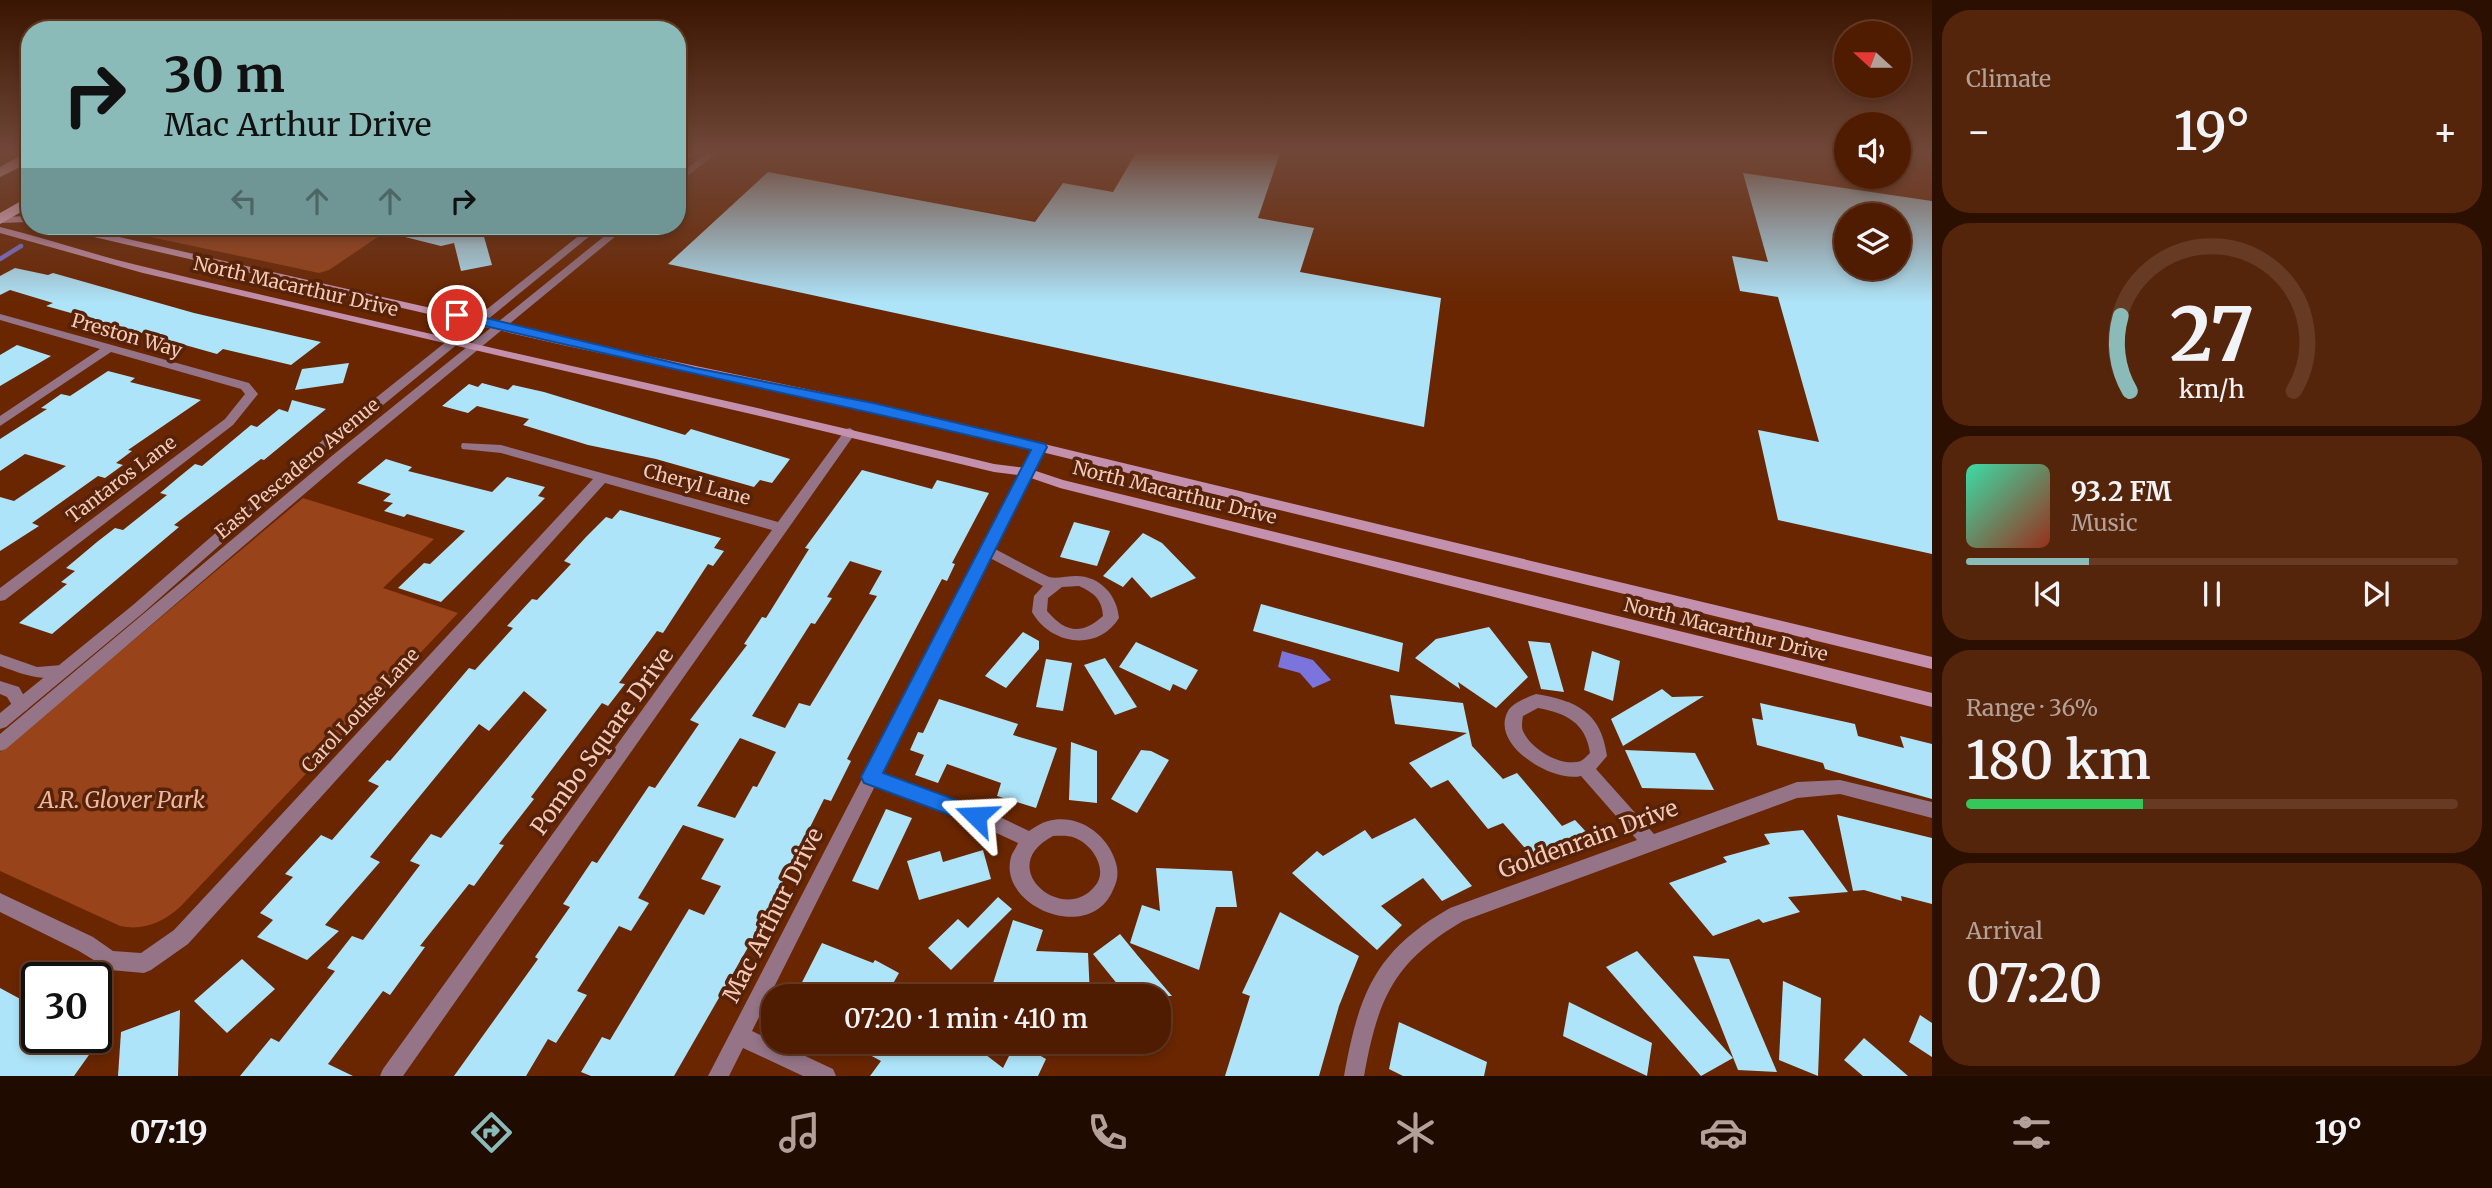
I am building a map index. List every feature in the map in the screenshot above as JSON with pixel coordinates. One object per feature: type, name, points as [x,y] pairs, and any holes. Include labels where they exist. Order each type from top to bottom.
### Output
[{"type":"highway","points":[[0,220],[21,206]]},
{"type":"main road","points":[[0,220],[21,219]]},
{"type":"main road","name":"North Macarthur Drive","points":[[0,230],[138,269],[994,467],[1027,472],[1060,484],[1932,700]]},
{"type":"main road","name":"North Macarthur Drive","points":[[99,235],[695,372],[873,407],[1932,663]]},
{"type":"street","name":"East Pescadero Avenue","points":[[0,722],[318,451],[586,235]]},
{"type":"street","name":"East Pescadero Avenue","points":[[0,744],[277,509],[612,235]]},
{"type":"street","name":"Preston Way","points":[[0,317],[244,386]]},
{"type":"street","points":[[0,422],[109,348]]},
{"type":"street","name":"Tantaros Lane","points":[[0,596],[229,422],[252,394],[244,386]]},
{"type":"street","name":"Pombo Square Drive","points":[[390,1076],[850,432]]},
{"type":"street","name":"Cheryl Lane","points":[[467,446],[501,449],[782,528]]},
{"type":"street","name":"Mac Arthur Drive","points":[[718,1076],[1040,447]]},
{"type":"street","name":"Carol Louise Lane","points":[[0,902],[86,944],[110,960],[144,963],[181,937],[602,478]]},
{"type":"street","points":[[986,550],[1043,577],[1052,585],[1080,581],[1099,588],[1111,602],[1111,618],[1099,631],[1091,634],[1070,635],[1050,627],[1039,612],[1041,596],[1052,585]]},
{"type":"street","points":[[0,660],[37,673],[62,671]]},
{"type":"street","points":[[0,687],[13,692],[21,705]]},
{"type":"street","points":[[1536,701],[1561,705],[1584,718],[1598,737],[1599,756],[1585,768],[1549,765],[1526,750],[1514,730],[1515,713],[1536,701]]},
{"type":"street","points":[[1585,768],[1650,842]]},
{"type":"street","points":[[871,777],[996,824],[1030,840]]},
{"type":"street","name":"Goldenrain Drive","points":[[1354,1076],[1359,1043],[1374,994],[1400,954],[1432,927],[1457,914],[1797,790],[1840,787],[1932,810]]},
{"type":"street","points":[[1050,828],[1075,829],[1097,842],[1109,863],[1107,887],[1101,895],[1081,909],[1055,909],[1032,896],[1020,873],[1022,850],[1030,840],[1050,828]]},
{"type":"street","points":[[739,1036],[826,1076]]},
{"type":"green space","points":[[141,235],[381,235],[329,270],[319,273]]},
{"type":"green space","name":"A.R. Glover Park","points":[[303,498],[434,539],[383,588],[458,613],[181,906],[161,921],[137,927],[120,926],[0,871],[0,752]]},
{"type":"shaded area","points":[[1282,651],[1313,660],[1331,680],[1313,688],[1300,673],[1278,667]]},
{"type":"building","points":[[734,203],[935,203],[1035,222],[1048,203],[1263,203],[1258,218],[1314,228],[1300,272],[1441,298],[1424,427],[668,264]]},
{"type":"building","points":[[1751,203],[1834,203],[1834,280],[1911,280],[1911,203],[1932,203],[1932,554],[1778,520],[1758,430],[1819,442],[1778,297],[1740,291],[1732,256],[1768,262]]},
{"type":"building","points":[[397,235],[484,235],[492,265],[461,271],[454,243],[441,246]]},
{"type":"building","points":[[15,268],[48,275],[53,273],[194,313],[321,342],[291,365],[223,349],[217,354],[46,306],[53,303],[10,290],[0,295],[0,276]]},
{"type":"building","points":[[17,345],[51,356],[0,386],[0,355]]},
{"type":"building","points":[[349,363],[343,383],[295,390],[302,369]]},
{"type":"building","points":[[108,371],[135,378],[130,382],[201,400],[128,450],[132,451],[116,463],[123,465],[105,478],[98,476],[32,523],[39,526],[0,551],[0,497],[14,501],[66,466],[25,454],[0,471],[0,439],[47,409],[41,408],[61,394],[70,396]]},
{"type":"building","points":[[482,383],[508,390],[513,385],[544,392],[685,435],[691,429],[790,459],[772,483],[760,480],[754,487],[656,459],[588,445],[523,425],[529,419],[477,406],[468,413],[442,406],[469,384],[478,387]]},
{"type":"building","points":[[292,400],[326,409],[264,460],[261,459],[174,525],[179,527],[52,634],[19,623],[67,584],[61,582],[75,571],[66,568],[97,542],[115,528],[123,530],[167,495],[160,493],[179,477],[195,464],[202,466],[251,425],[257,427],[279,409],[288,412]]},
{"type":"building","points":[[386,459],[412,467],[408,471],[492,492],[507,477],[545,487],[538,496],[545,498],[441,602],[398,588],[424,563],[430,564],[465,531],[407,514],[404,517],[384,511],[393,503],[383,501],[391,494],[357,483]]},
{"type":"building","points":[[862,470],[932,489],[937,480],[989,493],[952,563],[955,564],[947,581],[942,579],[847,759],[851,761],[831,801],[824,799],[766,916],[674,1076],[591,1076],[581,1072],[602,1037],[610,1040],[689,909],[704,915],[721,886],[701,879],[724,839],[683,825],[638,898],[649,903],[631,931],[619,926],[577,991],[587,995],[556,1043],[548,1039],[526,1076],[454,1076],[538,959],[535,957],[570,907],[563,904],[592,861],[597,863],[649,786],[655,788],[699,724],[690,720],[747,645],[744,644],[762,617],[766,618],[809,549],[805,548]],"holes":[[[850,561],[882,571],[869,594],[877,596],[810,706],[799,703],[785,728],[752,716],[811,623],[815,624],[832,598],[827,597]],[[740,738],[776,752],[757,787],[753,786],[735,818],[697,806]]]},
{"type":"building","points":[[620,510],[721,538],[714,548],[724,551],[713,566],[708,564],[663,633],[657,631],[619,683],[625,684],[608,706],[602,703],[531,797],[534,799],[499,844],[504,845],[474,886],[469,884],[420,946],[425,947],[390,995],[383,991],[328,1064],[353,1076],[240,1076],[271,1038],[279,1042],[335,971],[327,968],[352,936],[363,940],[420,865],[410,861],[431,834],[441,838],[547,710],[524,691],[489,731],[479,724],[370,857],[380,862],[325,925],[339,931],[307,960],[257,937],[273,920],[260,913],[293,877],[285,874],[321,835],[332,840],[379,786],[368,781],[387,760],[390,761],[469,668],[475,670],[513,628],[507,626],[532,599],[537,600],[571,564],[564,561],[586,537],[606,517],[612,519]]},
{"type":"building","points":[[1074,522],[1110,531],[1097,566],[1060,557]]},
{"type":"building","points":[[1143,533],[1162,543],[1196,578],[1151,598],[1132,577],[1123,587],[1103,576]]},
{"type":"building","points":[[1261,604],[1403,643],[1399,672],[1253,631]]},
{"type":"building","points":[[1489,627],[1528,677],[1496,708],[1458,682],[1460,689],[1415,658],[1436,639]]},
{"type":"building","points":[[1023,632],[1039,641],[1039,649],[1006,688],[985,676]]},
{"type":"building","points":[[1528,641],[1550,643],[1564,692],[1541,689]]},
{"type":"building","points":[[1136,642],[1198,670],[1186,690],[1173,684],[1170,691],[1119,667]]},
{"type":"building","points":[[1592,651],[1620,661],[1613,701],[1584,690]]},
{"type":"building","points":[[1105,658],[1137,707],[1115,715],[1084,665]]},
{"type":"building","points":[[1046,659],[1072,663],[1063,711],[1036,707]]},
{"type":"building","points":[[1662,689],[1672,697],[1704,696],[1623,746],[1611,719]]},
{"type":"building","points":[[1390,695],[1463,703],[1472,746],[1503,779],[1517,773],[1562,826],[1575,820],[1590,836],[1538,863],[1503,823],[1488,829],[1448,780],[1431,788],[1409,763],[1467,733],[1395,724]]},
{"type":"building","points":[[939,699],[1018,724],[1013,735],[1057,748],[1036,808],[997,796],[1001,783],[947,764],[938,783],[915,775],[924,755],[910,750],[918,732],[923,733]]},
{"type":"building","points":[[1760,703],[1855,724],[1858,736],[1904,748],[1900,736],[1932,744],[1932,799],[1825,769],[1823,763],[1757,745],[1752,718],[1763,720]]},
{"type":"building","points":[[1071,742],[1097,751],[1097,803],[1069,800]]},
{"type":"building","points":[[1141,750],[1151,751],[1169,760],[1137,813],[1111,799]]},
{"type":"building","points":[[1625,750],[1695,753],[1714,790],[1642,788]]},
{"type":"building","points":[[886,809],[912,818],[878,890],[852,881]]},
{"type":"building","points":[[1837,815],[1932,838],[1932,904],[1901,896],[1902,901],[1864,890],[1853,891]]},
{"type":"building","points":[[1415,818],[1472,886],[1442,901],[1423,878],[1381,906],[1402,925],[1377,950],[1292,873],[1317,851],[1323,856],[1365,830],[1372,839]]},
{"type":"building","points":[[1803,830],[1848,892],[1788,897],[1800,912],[1763,923],[1759,919],[1713,936],[1669,883],[1727,862],[1723,857],[1770,844],[1764,834]]},
{"type":"building","points":[[983,850],[991,879],[919,900],[907,861],[940,851],[943,862]]},
{"type":"building","points":[[1156,868],[1232,871],[1237,907],[1216,907],[1199,970],[1130,943],[1142,905],[1160,911]]},
{"type":"building","points":[[998,897],[1012,909],[951,970],[928,948],[958,919],[968,928]]},
{"type":"building","points":[[1280,912],[1359,956],[1339,1006],[1319,1076],[1225,1076],[1250,996],[1242,993]]},
{"type":"building","points":[[1013,920],[1043,930],[1036,951],[1088,953],[1089,984],[993,984]]},
{"type":"building","points":[[1120,934],[1162,984],[1117,984],[1093,954]]},
{"type":"building","points":[[822,943],[873,963],[875,960],[899,973],[893,984],[801,984]]},
{"type":"building","points":[[1637,951],[1733,1058],[1701,1076],[1606,967]]},
{"type":"building","points":[[1693,956],[1729,959],[1777,1072],[1738,1070]]},
{"type":"building","points":[[242,959],[275,989],[227,1033],[194,1001]]},
{"type":"building","points":[[1783,981],[1821,998],[1818,1076],[1779,1060]]},
{"type":"building","points":[[0,988],[21,999],[21,1053],[90,1053],[74,1076],[0,1076]]},
{"type":"building","points":[[1569,1002],[1652,1043],[1647,1076],[1563,1036]]},
{"type":"building","points":[[180,1010],[178,1076],[118,1076],[121,1032]]},
{"type":"building","points":[[1920,1015],[1932,1023],[1932,1057],[1909,1042]]},
{"type":"building","points":[[1399,1022],[1487,1062],[1484,1076],[1403,1076],[1389,1069]]},
{"type":"building","points":[[1864,1038],[1908,1076],[1863,1076],[1844,1060]]},
{"type":"building","points":[[868,1054],[985,1054],[1003,1068],[1010,1054],[1037,1054],[1046,1059],[1038,1076],[870,1076],[881,1061]]},
{"type":"waterway","points":[[0,259],[21,246]]},
{"type":"route","points":[[457,315],[695,372],[873,407],[1040,447],[871,777],[976,816]]}]
